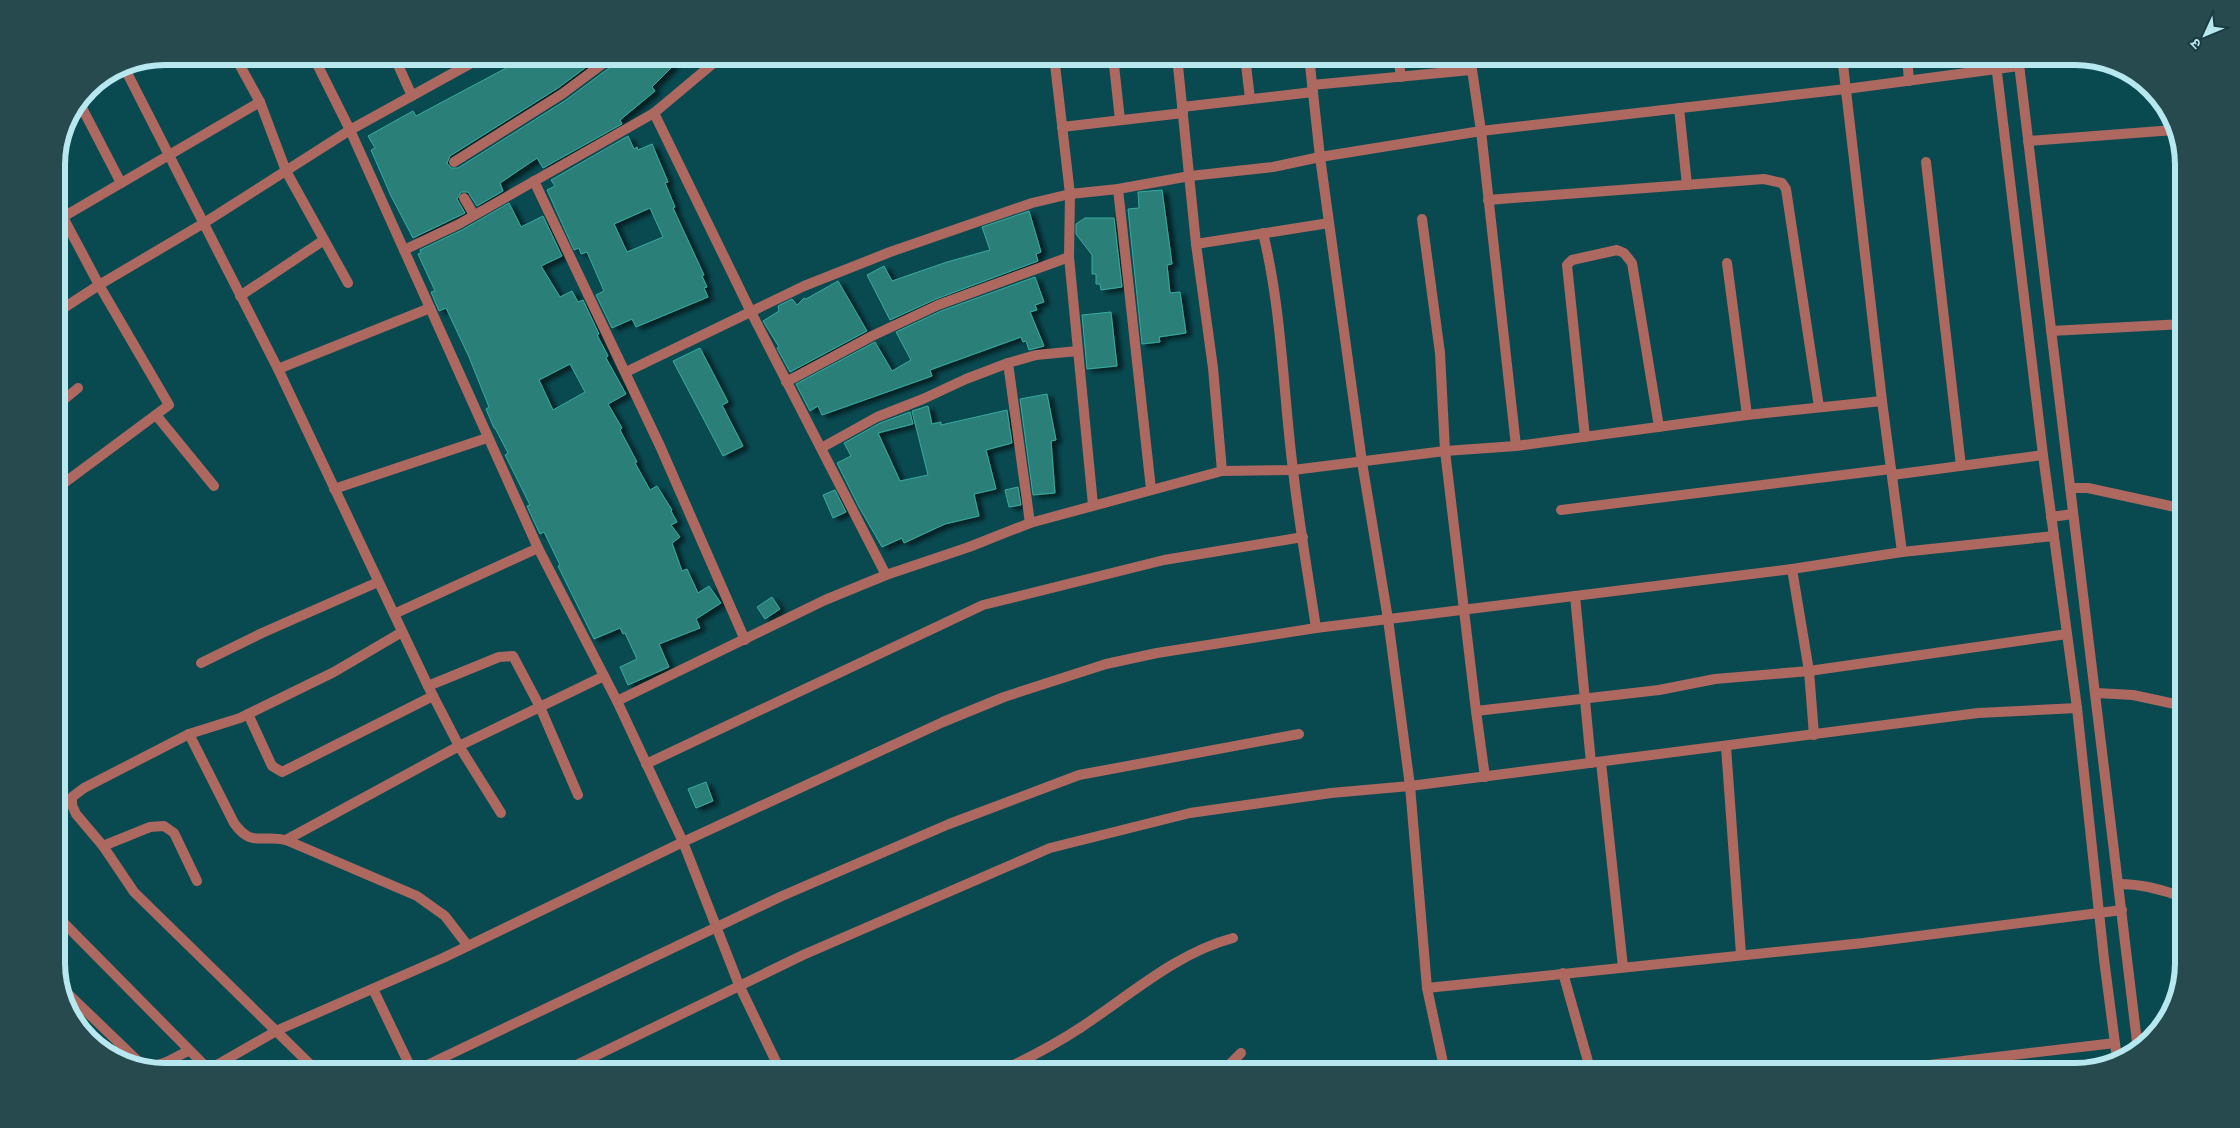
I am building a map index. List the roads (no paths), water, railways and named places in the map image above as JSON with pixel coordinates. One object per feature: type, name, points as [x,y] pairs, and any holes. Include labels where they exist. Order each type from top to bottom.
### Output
[{"type":"street","points":[[240,65],[260,102],[286,171],[348,283]]},
{"type":"street","points":[[318,65],[350,130],[538,548],[617,701],[684,842],[739,985],[777,1063]]},
{"type":"street","points":[[398,65],[412,96]]},
{"type":"street","points":[[65,307],[204,223],[350,130],[468,65]]},
{"type":"street","points":[[454,162],[562,94],[601,65]]},
{"type":"street","points":[[404,250],[474,215],[654,113],[711,65]]},
{"type":"street","points":[[1055,65],[1070,194],[1069,257],[1093,506]]},
{"type":"street","points":[[1114,65],[1120,120]]},
{"type":"street","points":[[1178,65],[1196,244],[1213,368],[1222,471]]},
{"type":"street","points":[[1246,65],[1250,99]]},
{"type":"street","points":[[1310,65],[1320,157],[1362,462],[1388,619],[1410,786],[1427,988],[1443,1063]]},
{"type":"street","points":[[1399,65],[1401,78]]},
{"type":"street","points":[[1471,65],[1516,446]]},
{"type":"street","points":[[1843,65],[1882,401],[1902,552]]},
{"type":"street","points":[[1908,65],[1909,81]]},
{"type":"street","points":[[1997,65],[2043,455],[2078,708],[2099,913],[2116,1054]]},
{"type":"street","points":[[626,372],[804,286],[890,252],[1032,203],[1070,194],[1118,189],[1190,176],[1273,167],[1320,157],[1480,132],[1997,70],[2009,65]]},
{"type":"street","points":[[2019,65],[2137,1041]]},
{"type":"street","points":[[1062,127],[1120,120],[1313,89],[1472,70]]},
{"type":"street","points":[[127,73],[278,370],[433,696],[459,746],[501,813]]},
{"type":"street","points":[[65,216],[260,102]]},
{"type":"street","points":[[1679,108],[1687,185]]},
{"type":"street","points":[[82,110],[121,184]]},
{"type":"street","points":[[654,113],[786,382],[823,448],[886,575]]},
{"type":"street","points":[[2028,141],[2169,130]]},
{"type":"street","points":[[1926,162],[1961,466]]},
{"type":"street","points":[[1488,200],[1764,179],[1782,183],[1786,189],[1819,407]]},
{"type":"street","points":[[534,181],[626,372],[745,640]]},
{"type":"street","points":[[1118,189],[1151,489]]},
{"type":"street","points":[[464,198],[474,215]]},
{"type":"street","points":[[1422,219],[1440,353],[1445,451],[1485,777]]},
{"type":"street","points":[[65,221],[99,285],[169,405],[65,482]]},
{"type":"street","points":[[1196,244],[1329,223]]},
{"type":"street","points":[[1263,234],[1270,261],[1293,470],[1316,628]]},
{"type":"street","points":[[240,296],[324,240]]},
{"type":"street","points":[[1585,437],[1567,265],[1572,260],[1617,250],[1624,253],[1632,263],[1660,427]]},
{"type":"street","points":[[786,382],[872,336],[938,305],[1069,257]]},
{"type":"street","points":[[1727,263],[1746,414]]},
{"type":"street","points":[[278,370],[430,308]]},
{"type":"street","points":[[2050,331],[2175,324]]},
{"type":"street","points":[[823,448],[877,417],[923,400],[966,379],[1008,363],[1036,355],[1078,351]]},
{"type":"street","points":[[1008,363],[1030,523]]},
{"type":"street","points":[[65,399],[78,388]]},
{"type":"street","points":[[617,701],[826,600],[886,575],[1030,523],[1222,471],[1293,470],[1445,451],[1516,446],[1746,414],[1882,401]]},
{"type":"street","points":[[156,415],[214,486]]},
{"type":"street","points":[[334,489],[487,438]]},
{"type":"street","points":[[1561,510],[1892,472],[1961,466],[2043,455]]},
{"type":"street","points":[[2070,488],[2088,488],[2175,507]]},
{"type":"street","points":[[2051,517],[2074,514]]},
{"type":"street","points":[[222,1063],[278,1030],[468,946],[684,842],[1004,696],[1123,660],[1316,628],[1792,569],[1902,552],[2054,536]]},
{"type":"street","points":[[646,764],[983,605],[1164,560],[1303,537]]},
{"type":"street","points":[[394,614],[538,548]]},
{"type":"street","points":[[1792,569],[1809,671],[1814,735]]},
{"type":"street","points":[[201,663],[253,637],[378,582]]},
{"type":"street","points":[[1575,596],[1585,699],[1596,763],[1623,967]]},
{"type":"street","points":[[309,1063],[278,1030],[134,892],[103,846],[76,814],[72,805],[72,798],[84,788],[189,734],[248,714],[334,672],[402,632]]},
{"type":"street","points":[[1476,711],[1659,690],[1715,679],[1809,671],[2067,634]]},
{"type":"street","points":[[428,686],[499,657],[513,656],[540,707],[578,795]]},
{"type":"street","points":[[286,840],[459,746],[604,676]]},
{"type":"street","points":[[2096,693],[2133,695],[2175,704]]},
{"type":"street","points":[[248,714],[272,766],[282,772],[433,696]]},
{"type":"street","points":[[580,1063],[739,985],[1050,848],[1190,813],[1331,793],[1485,777],[1978,713],[2078,708]]},
{"type":"street","points":[[189,734],[234,823],[242,834],[248,838],[274,837],[286,840],[417,896],[445,916],[468,946]]},
{"type":"street","points":[[432,1063],[716,927],[948,824],[1078,775],[1299,734]]},
{"type":"street","points":[[1726,747],[1741,954]]},
{"type":"street","points":[[103,846],[150,827],[164,826],[174,833],[197,881]]},
{"type":"street","points":[[2119,884],[2140,884],[2175,894]]},
{"type":"street","points":[[1427,988],[1741,954],[1863,943],[2122,910]]},
{"type":"street","points":[[65,925],[201,1063]]},
{"type":"street","points":[[1019,1063],[1079,1029],[1171,966],[1204,947],[1233,938]]},
{"type":"street","points":[[1563,973],[1588,1063]]},
{"type":"street","points":[[372,989],[409,1063]]},
{"type":"street","points":[[71,996],[135,1059]]},
{"type":"street","points":[[1946,1063],[2115,1043]]},
{"type":"street","points":[[163,1063],[188,1051]]},
{"type":"street","points":[[1231,1063],[1241,1053]]}]
